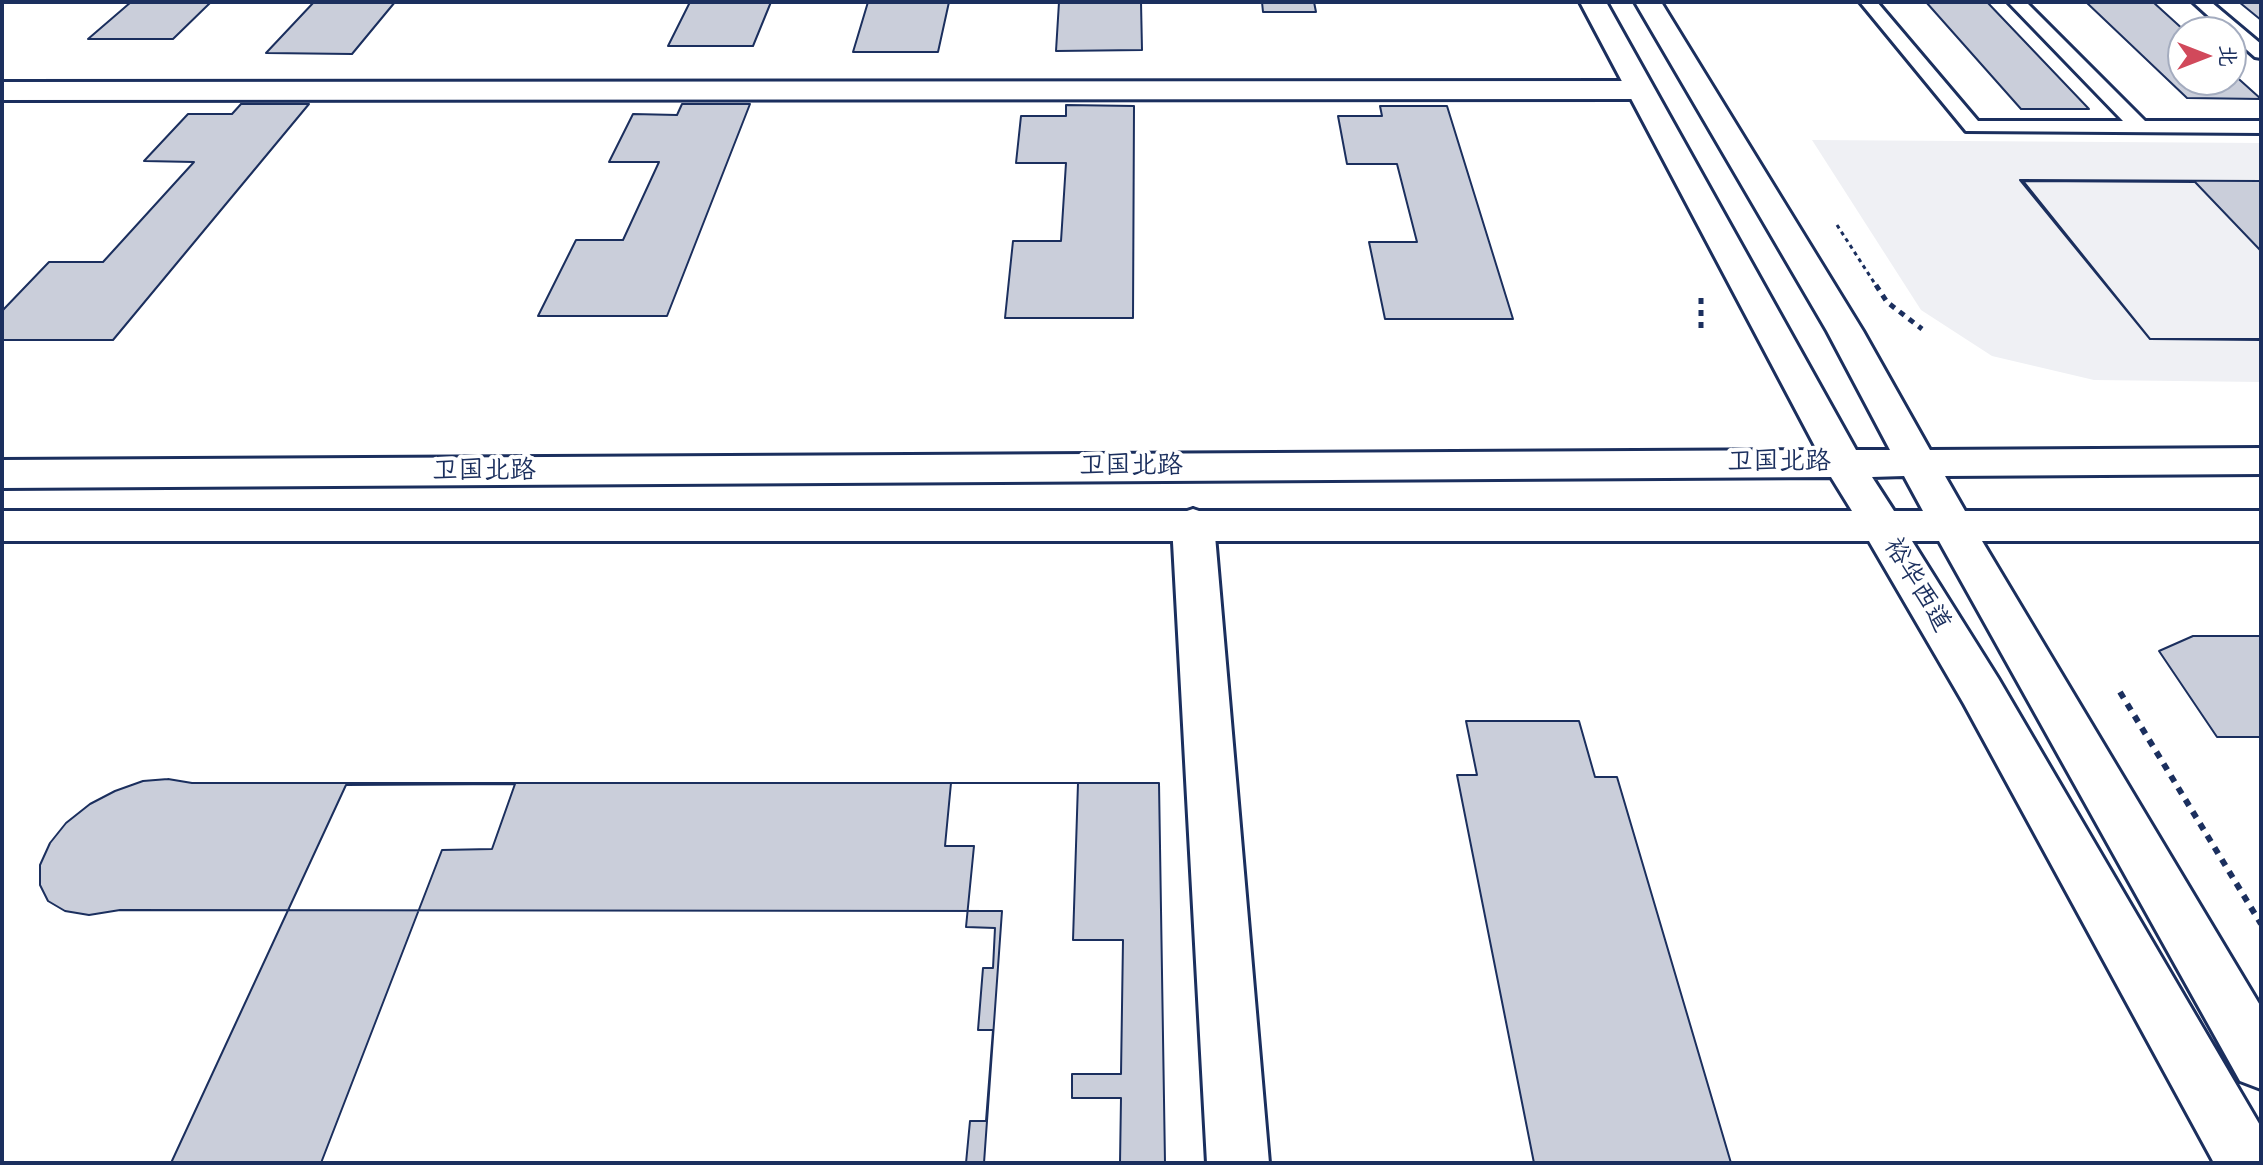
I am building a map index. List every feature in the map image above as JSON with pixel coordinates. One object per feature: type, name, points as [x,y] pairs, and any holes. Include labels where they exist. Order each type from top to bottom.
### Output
[{"type":"main road","name":"裕华西道","points":[[1593,2],[1843,462],[1981,691],[2248,1163]]},
{"type":"main road","points":[[1648,2],[1845,331],[1953,528],[2261,1061]]},
{"type":"main road","points":[[2,91],[1639,90]]},
{"type":"main road","name":"卫国北路","points":[[2,474],[2261,461]]},
{"type":"main road","points":[[1193,524],[1238,1163]]},
{"type":"main road","name":"卫国北路","points":[[2,526],[2261,526]]},
{"type":"lane","points":[[1868,2],[1973,127],[2261,127]]},
{"type":"lane","points":[[2016,2],[2140,127]]},
{"type":"lane","points":[[2201,2],[2261,53]]},
{"type":"path","points":[[2120,692],[2261,924]]},
{"type":"shaded area","points":[[1812,140],[2261,143],[2261,382],[2094,380],[1992,356],[1921,310]]},
{"type":"building","points":[[131,2],[211,2],[173,39],[88,39]]},
{"type":"building","points":[[314,2],[395,2],[352,54],[266,53]]},
{"type":"building","points":[[690,2],[771,2],[753,46],[668,46]]},
{"type":"building","points":[[868,2],[949,2],[938,52],[853,52]]},
{"type":"building","points":[[1059,2],[1141,2],[1142,50],[1056,51]]},
{"type":"building","points":[[1262,2],[1314,2],[1316,12],[1263,12]]},
{"type":"building","points":[[1926,2],[1987,2],[2089,109],[2021,109]]},
{"type":"building","points":[[2086,2],[2153,2],[2168,16],[2167,79]]},
{"type":"building","points":[[2239,2],[2261,2],[2261,20]]},
{"type":"building","points":[[2247,86],[2261,99],[2185,96],[2247,96]]},
{"type":"building","points":[[241,104],[309,104],[113,340],[2,340],[2,311],[49,262],[103,262],[194,162],[144,161],[188,114],[232,114]]},
{"type":"building","points":[[682,104],[750,104],[667,316],[538,316],[576,240],[623,240],[659,162],[609,162],[633,114],[677,115]]},
{"type":"building","points":[[1066,105],[1134,106],[1133,318],[1005,318],[1013,241],[1061,241],[1066,163],[1016,163],[1021,116],[1066,116]]},
{"type":"building","points":[[1380,106],[1447,106],[1513,319],[1385,319],[1369,242],[1417,242],[1397,164],[1347,164],[1338,116],[1382,116]]},
{"type":"building","points":[[2020,180],[2261,181],[2261,339],[2150,339]]},
{"type":"building","points":[[2023,181],[2195,182],[2261,251],[2261,340],[2150,339]]},
{"type":"building","points":[[2193,636],[2261,636],[2261,737],[2217,737],[2159,651]]},
{"type":"building","points":[[1466,721],[1579,721],[1595,777],[1617,777],[1731,1163],[1534,1163],[1457,775],[1477,775]]},
{"type":"building","points":[[168,779],[192,783],[1159,783],[1165,1163],[984,1163],[1002,911],[120,910],[89,915],[65,911],[48,901],[40,885],[40,865],[50,843],[66,823],[90,804],[115,791],[143,781]]},
{"type":"building","points":[[951,783],[1078,783],[1073,940],[1123,940],[1121,1074],[1072,1074],[1072,1098],[1121,1098],[1120,1163],[966,1163],[970,1121],[986,1121],[993,1030],[978,1030],[983,968],[993,968],[995,928],[966,927],[974,846],[945,846]]},
{"type":"building","points":[[515,784],[492,849],[442,850],[321,1163],[171,1163],[346,785]]}]
